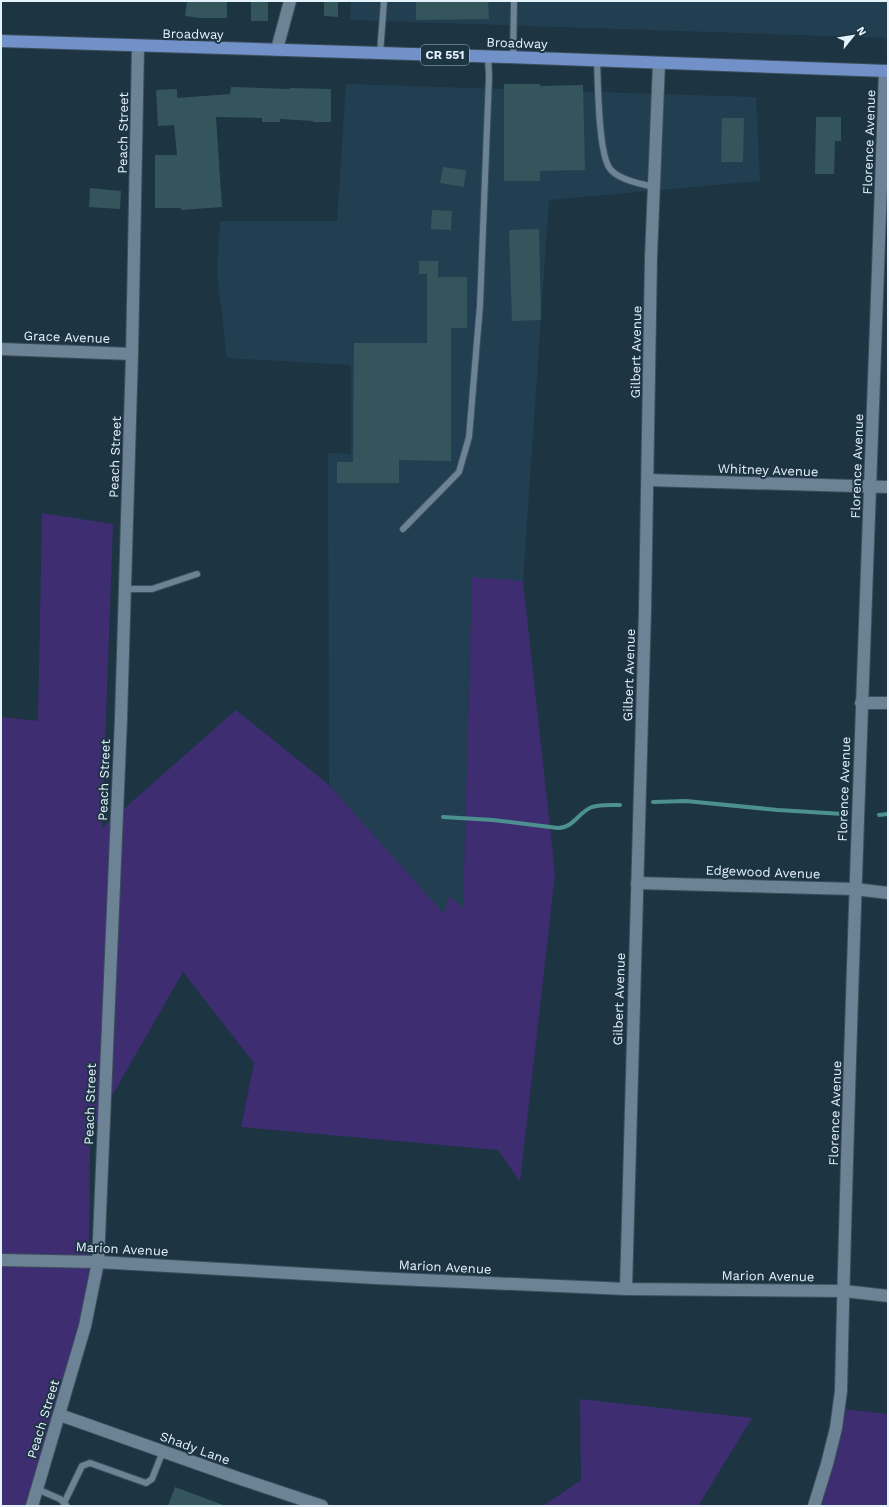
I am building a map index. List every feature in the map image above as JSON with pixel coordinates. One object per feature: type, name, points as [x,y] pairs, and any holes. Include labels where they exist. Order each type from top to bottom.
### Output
[{"type":"main road","name":"Broadway","points":[[1,42],[488,56],[887,71]]},
{"type":"street","points":[[277,50],[290,1]]},
{"type":"street","name":"Peach Street","points":[[32,1506],[85,1326],[98,1262],[121,719],[132,354],[138,47]]},
{"type":"street","name":"Gilbert Avenue","points":[[626,1289],[648,480],[651,257],[659,63]]},
{"type":"street","name":"Florence Avenue","points":[[814,1506],[836,1428],[842,1391],[861,703],[887,71]]},
{"type":"street","name":"Grace Avenue","points":[[1,348],[132,354]]},
{"type":"street","name":"Whitney Avenue","points":[[648,480],[888,488]]},
{"type":"street","points":[[861,703],[888,703]]},
{"type":"street","name":"Edgewood Avenue","points":[[637,883],[855,889],[888,893]]},
{"type":"street","name":"Marion Avenue","points":[[1,1260],[98,1262],[376,1278],[626,1289],[844,1291],[888,1296]]},
{"type":"street","name":"Shady Lane","points":[[60,1415],[322,1506]]},
{"type":"lane","points":[[380,53],[384,1]]},
{"type":"lane","points":[[513,57],[514,1]]},
{"type":"lane","points":[[403,529],[459,472],[469,438],[480,305],[489,77],[488,56]]},
{"type":"lane","points":[[597,60],[605,159],[611,170],[626,179],[654,187]]},
{"type":"lane","points":[[124,589],[152,589],[197,574]]},
{"type":"lane","points":[[37,1489],[60,1499],[66,1505],[82,1466],[90,1463],[146,1483],[152,1479],[163,1451]]},
{"type":"shaded area","points":[[351,1],[888,1],[888,38],[350,20]]},
{"type":"shaded area","points":[[346,84],[756,97],[760,181],[549,200],[523,581],[472,578],[463,908],[444,915],[329,785],[328,453],[351,454],[351,365],[227,358],[217,274],[220,221],[337,221]]},
{"type":"shaded area","points":[[42,513],[113,524],[102,828],[236,710],[329,785],[444,914],[449,896],[463,908],[472,577],[523,581],[555,874],[520,1182],[498,1150],[241,1127],[254,1063],[183,972],[90,1134],[89,1264],[106,1266],[35,1506],[1,1506],[1,717],[38,721]]},
{"type":"shaded area","points":[[580,1399],[752,1418],[698,1506],[543,1506],[581,1480]]},
{"type":"shaded area","points":[[841,1409],[888,1414],[888,1506],[815,1506]]},
{"type":"building","points":[[187,1],[227,1],[227,18],[200,18],[185,16]]},
{"type":"building","points":[[251,1],[268,1],[268,21],[251,21]]},
{"type":"building","points":[[324,1],[338,1],[338,17],[324,16]]},
{"type":"building","points":[[416,1],[488,1],[489,19],[416,20]]},
{"type":"building","points":[[504,84],[540,84],[540,86],[583,85],[585,170],[540,171],[540,181],[504,181]]},
{"type":"building","points":[[231,87],[331,89],[331,122],[280,119],[280,122],[262,122],[262,118],[216,117],[222,207],[181,210],[181,208],[155,208],[155,155],[177,155],[174,125],[158,126],[156,90],[177,89],[177,98],[230,94]]},
{"type":"building","points":[[816,117],[841,117],[841,141],[835,141],[834,174],[815,174]]},
{"type":"building","points":[[722,118],[744,118],[743,162],[721,162]]},
{"type":"building","points":[[443,167],[466,170],[464,187],[440,183]]},
{"type":"building","points":[[90,188],[121,191],[120,209],[89,207]]},
{"type":"building","points":[[432,210],[452,211],[451,230],[431,229]]},
{"type":"building","points":[[539,229],[541,320],[512,321],[509,230]]},
{"type":"building","points":[[419,261],[438,261],[438,277],[467,277],[467,328],[451,328],[451,461],[399,460],[399,483],[337,483],[337,462],[353,462],[354,343],[427,343],[427,274],[419,274]]},
{"type":"building","points":[[175,1487],[223,1505],[223,1506],[168,1506]]},
{"type":"waterway","points":[[653,802],[686,801],[778,810],[843,814]]},
{"type":"waterway","points":[[443,817],[493,820],[558,828],[568,825],[592,807],[602,805],[620,805]]},
{"type":"waterway","points":[[879,815],[888,814]]}]
